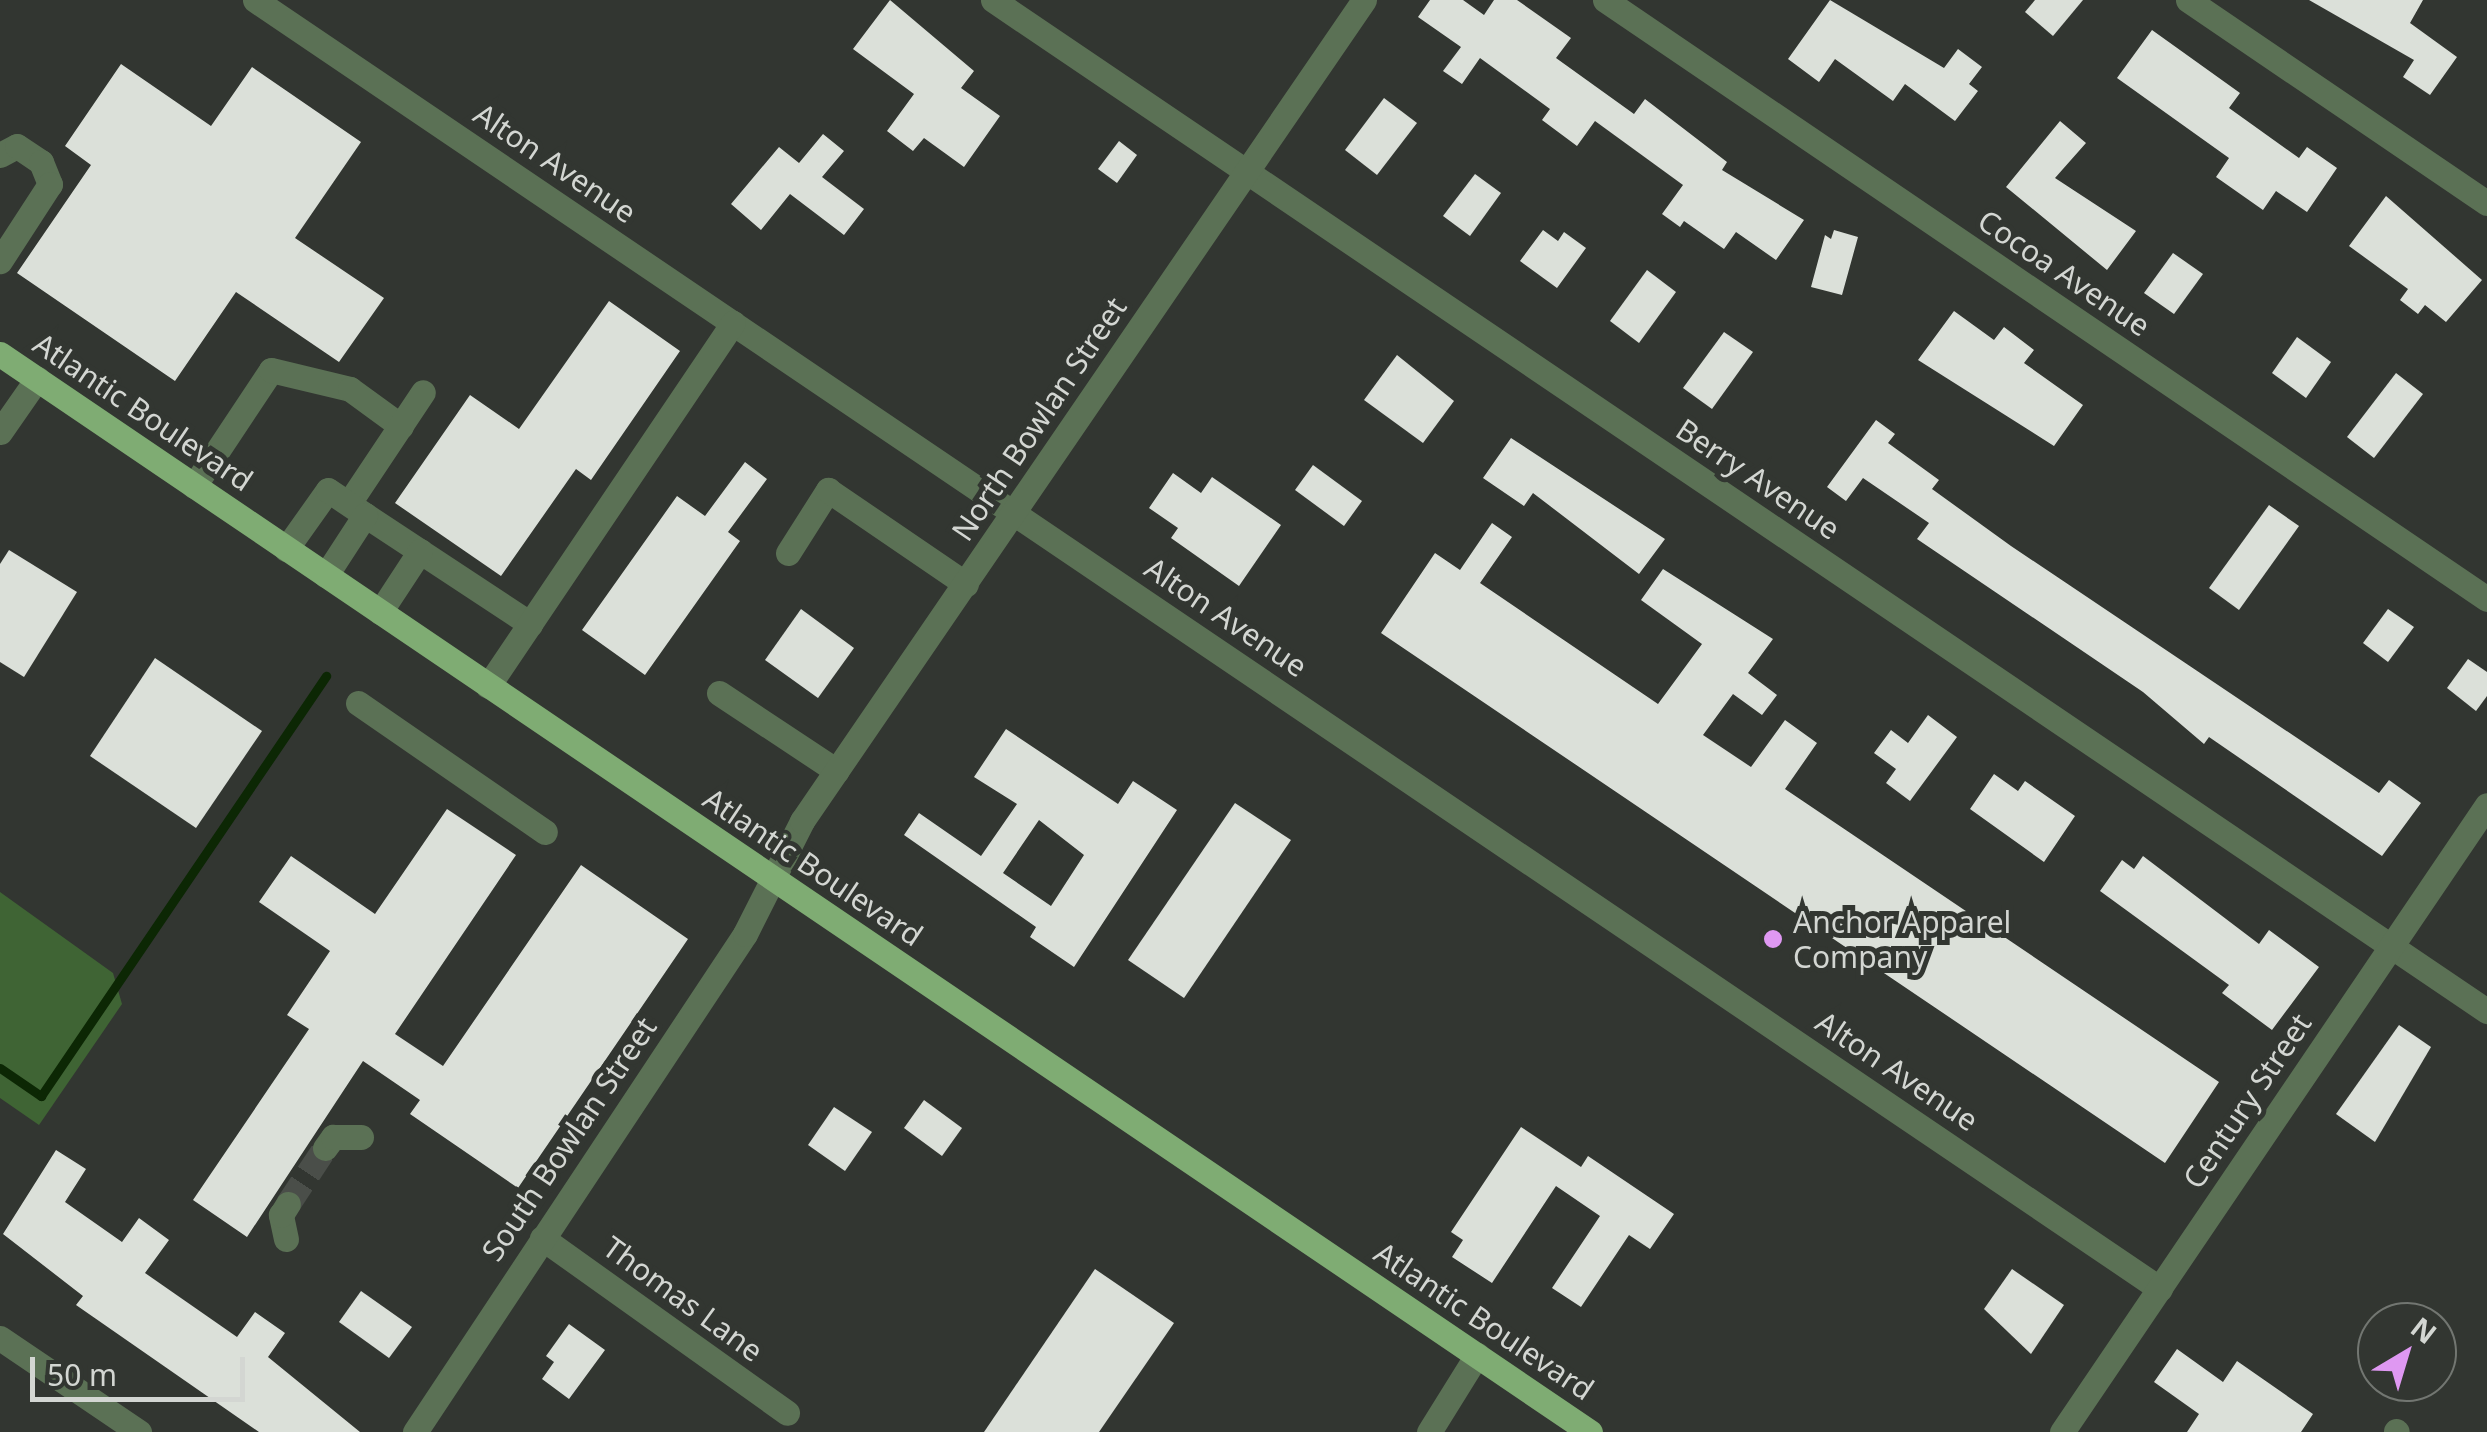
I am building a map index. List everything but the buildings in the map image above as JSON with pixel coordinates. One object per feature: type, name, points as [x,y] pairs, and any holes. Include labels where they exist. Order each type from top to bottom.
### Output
[{"type":"main road","name":"Atlantic Boulevard","points":[[0,354],[1590,1432]]},
{"type":"street","name":"Alton Avenue","points":[[255,0],[2160,1288]]},
{"type":"street","name":"Berry Avenue","points":[[992,0],[2487,1011]]},
{"type":"street","name":"North Bowlan Street","points":[[774,879],[837,771],[1364,0]]},
{"type":"street","name":"Cocoa Avenue","points":[[1605,0],[2487,599]]},
{"type":"street","points":[[2188,0],[2487,202]]},
{"type":"street","points":[[0,155],[16,146],[41,162],[50,184],[0,261]]},
{"type":"street","points":[[488,686],[733,323]]},
{"type":"street","points":[[194,486],[271,370],[350,389],[401,426]]},
{"type":"street","points":[[0,432],[37,380]]},
{"type":"street","points":[[326,575],[357,509],[423,392]]},
{"type":"street","points":[[286,549],[328,490],[530,624]]},
{"type":"street","points":[[788,553],[828,490],[966,584]]},
{"type":"street","points":[[380,612],[420,551]]},
{"type":"street","points":[[719,694],[837,771]]},
{"type":"street","points":[[358,703],[546,832]]},
{"type":"street","name":"Century Street","points":[[2062,1432],[2487,805]]},
{"type":"street","name":"South Bowlan Street","points":[[414,1432],[746,934],[774,879]]},
{"type":"street","points":[[325,1148],[333,1136],[361,1137]]},
{"type":"street","points":[[286,1239],[281,1214],[288,1204]]},
{"type":"street","name":"Thomas Lane","points":[[542,1238],[787,1413]]},
{"type":"street","points":[[0,1338],[139,1432]]},
{"type":"street","points":[[1429,1432],[1477,1355]]},
{"type":"green space","points":[[0,892],[113,973],[122,1004],[39,1125],[0,1098]]},
{"type":"waterway","points":[[0,1068],[41,1096],[326,676]]},
{"type":"tunnel","points":[[288,1204],[325,1148]]},
{"type":"place","name":"Anchor Apparel Company","points":[[1773,939]]}]
